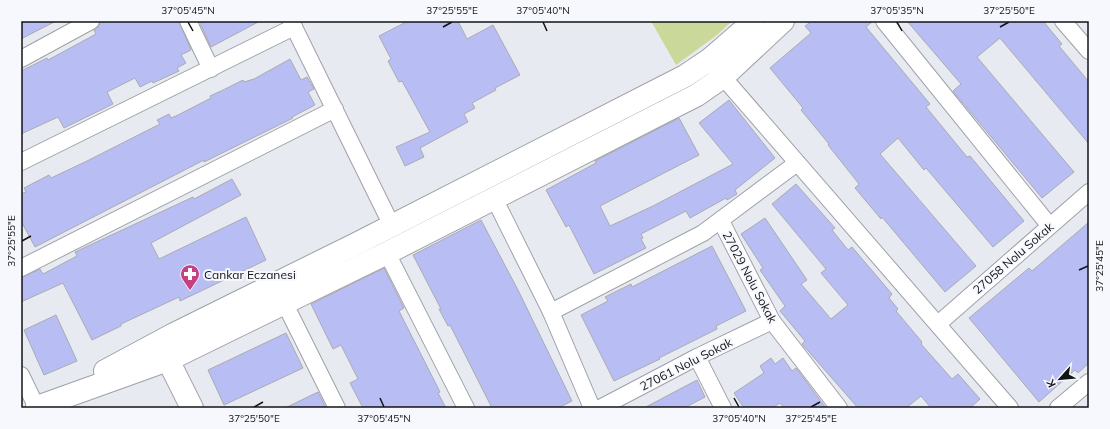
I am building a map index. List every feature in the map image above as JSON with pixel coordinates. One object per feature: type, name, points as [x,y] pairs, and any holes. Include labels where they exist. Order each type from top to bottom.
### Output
[{"type":"street","points":[[22,56],[91,21]]},
{"type":"street","points":[[188,21],[211,69]]},
{"type":"street","points":[[37,408],[174,334],[392,226],[686,76],[709,60],[754,21]]},
{"type":"street","points":[[37,408],[168,360],[387,253],[697,95],[723,77],[783,21]]},
{"type":"street","points":[[884,21],[1049,225]]},
{"type":"street","points":[[1063,21],[1089,51]]},
{"type":"street","points":[[21,162],[211,69],[292,24],[392,226]]},
{"type":"street","points":[[709,60],[1010,408]]},
{"type":"street","points":[[21,268],[335,109]]},
{"type":"street","points":[[551,312],[704,233],[721,222],[797,163]]},
{"type":"street","name":"27058 Nolu Sokak","points":[[938,324],[1049,225],[1089,192]]},
{"type":"street","points":[[494,198],[551,312],[592,408]]},
{"type":"street","name":"27029 Nolu Sokak","points":[[721,222],[772,321],[839,408]]},
{"type":"street","points":[[387,253],[466,408]]},
{"type":"street","points":[[284,302],[337,408]]},
{"type":"street","name":"27061 Nolu Sokak","points":[[600,408],[697,357],[772,321]]},
{"type":"street","points":[[697,357],[723,408]]},
{"type":"street","points":[[168,360],[192,408]]},
{"type":"street","points":[[21,375],[37,408]]},
{"type":"street","points":[[1058,408],[1089,382]]},
{"type":"green space","points":[[651,21],[732,21],[717,35],[676,65]]},
{"type":"building","points":[[21,21],[56,21],[21,39]]},
{"type":"building","points":[[100,21],[179,21],[191,50],[181,55],[186,63],[177,68],[179,71],[153,83],[152,81],[140,87],[135,78],[107,92],[113,104],[64,128],[58,117],[21,134],[21,71],[47,58],[48,60],[96,34],[94,30],[99,26]]},
{"type":"building","points":[[199,21],[260,21],[211,47]]},
{"type":"building","points":[[408,21],[458,21],[467,39],[493,25],[520,75],[495,88],[496,90],[472,103],[475,108],[464,114],[468,122],[420,148],[424,157],[405,166],[396,147],[430,132],[402,81],[399,82],[388,61],[391,59],[379,36]]},
{"type":"building","points":[[812,21],[873,21],[866,27],[930,104],[926,107],[967,157],[970,156],[1024,221],[993,247],[926,168],[924,170],[898,138],[880,154],[976,266],[945,292],[882,217],[881,219],[855,188],[859,184],[801,110],[803,108],[770,68],[811,33],[805,26]]},
{"type":"building","points":[[907,21],[1043,21],[1062,44],[1059,46],[1089,82],[1089,144],[1000,38],[977,57],[1074,172],[1042,198],[953,91],[961,84]]},
{"type":"building","points":[[290,59],[301,80],[307,77],[314,89],[308,92],[315,105],[292,117],[293,118],[204,162],[204,160],[35,247],[21,221],[21,194],[26,192],[24,188],[49,175],[51,178],[160,124],[157,120],[169,114],[171,118],[178,115],[211,98],[210,96],[243,80],[244,82],[254,79]]},
{"type":"building","points":[[729,100],[775,158],[735,190],[737,194],[727,200],[726,198],[690,218],[686,211],[641,234],[643,238],[641,239],[646,248],[594,274],[569,225],[566,227],[546,190],[596,163],[595,161],[679,118],[699,155],[600,206],[610,226],[653,206],[733,164],[699,123]]},
{"type":"building","points":[[232,179],[241,195],[151,243],[159,259],[246,217],[266,260],[180,301],[179,297],[121,324],[121,326],[92,340],[63,283],[21,302],[21,278],[40,269],[43,274],[77,256],[75,252],[193,197],[194,199]]},
{"type":"building","points":[[796,184],[835,228],[832,230],[848,250],[852,247],[892,294],[889,298],[898,309],[896,311],[922,342],[921,344],[952,379],[958,374],[980,399],[970,408],[931,408],[921,396],[906,408],[858,408],[802,344],[805,341],[780,311],[785,306],[760,270],[763,268],[741,234],[765,218],[807,280],[801,284],[831,319],[848,305],[821,273],[826,269],[772,204]]},
{"type":"building","points":[[481,220],[518,290],[572,401],[558,408],[492,408],[450,325],[448,326],[439,309],[441,309],[413,255]]},
{"type":"building","points":[[1089,222],[1089,363],[1078,373],[1075,370],[1039,402],[969,318],[1029,268],[1032,271]]},
{"type":"building","points":[[712,246],[746,311],[716,326],[717,329],[614,381],[581,315],[608,301],[605,297],[631,284],[632,287]]},
{"type":"building","points":[[384,268],[404,308],[399,311],[440,392],[438,393],[446,408],[363,408],[350,383],[358,379],[341,345],[333,349],[311,304]]},
{"type":"building","points":[[56,315],[77,361],[44,375],[24,330]]},
{"type":"building","points":[[286,333],[303,368],[224,405],[208,370]]},
{"type":"building","points":[[771,358],[775,364],[783,358],[792,371],[796,368],[826,408],[784,408],[780,403],[772,408],[744,408],[734,393],[764,373],[760,366]]},
{"type":"building","points":[[697,380],[705,397],[684,408],[644,408]]},
{"type":"building","points":[[318,392],[326,408],[285,408]]},
{"type":"place","name":"Cankar Eczanesi","points":[[190,291]]}]
